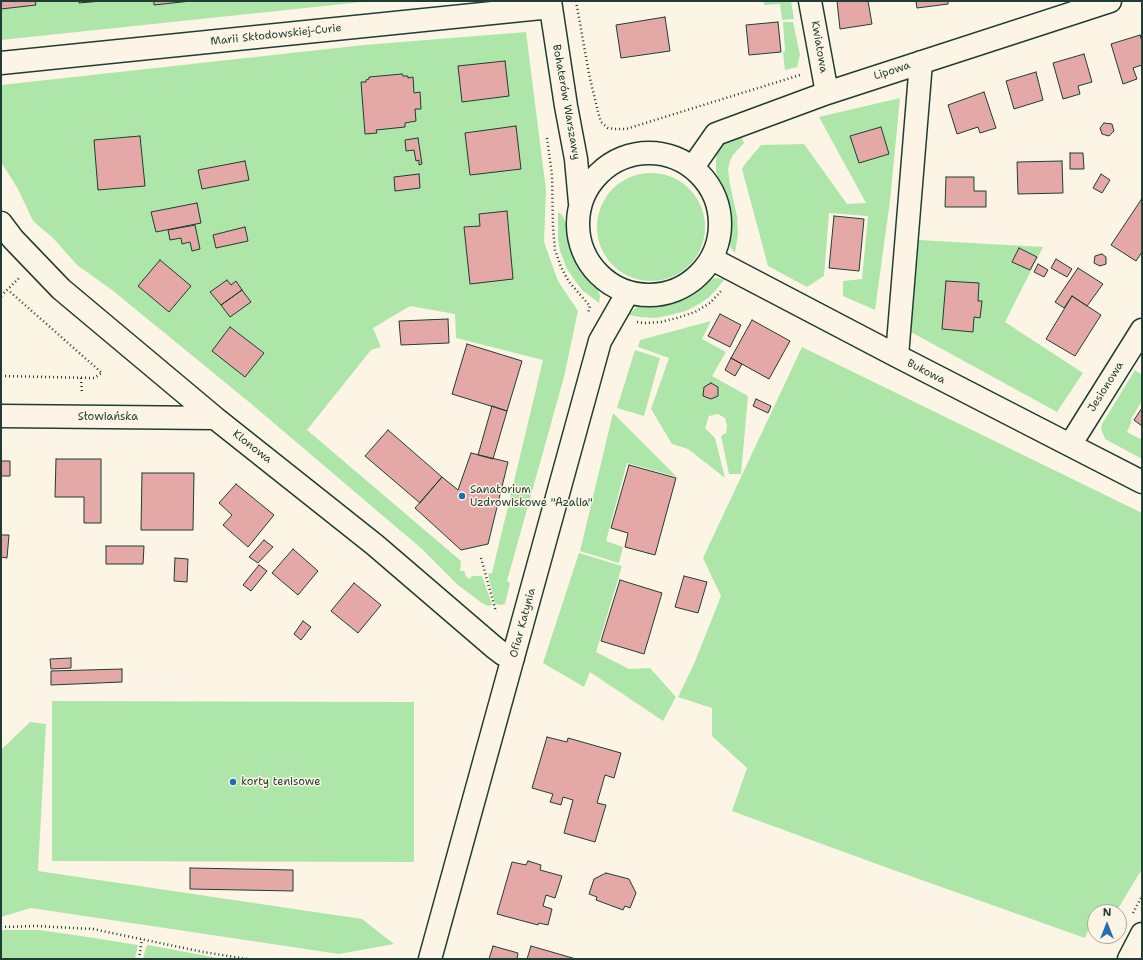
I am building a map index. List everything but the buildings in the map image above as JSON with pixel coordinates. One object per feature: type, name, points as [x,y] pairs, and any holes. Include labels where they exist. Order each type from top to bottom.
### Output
[{"type":"street","name":"Kwiatowa","points":[[810,1],[827,93]]},
{"type":"street","name":"Lipowa","points":[[693,167],[716,134],[827,93],[1110,1]]},
{"type":"street","name":"Marii Skłodowskiej-Curie","points":[[1,63],[550,4]]},
{"type":"street","name":"Bohaterów Warszawy","points":[[550,4],[576,159],[580,203]]},
{"type":"street","points":[[896,356],[921,62]]},
{"type":"street","points":[[650,153],[673,156],[693,167],[707,182],[717,200],[721,220],[719,240],[712,259],[696,278],[676,290],[652,295],[628,292],[608,282],[592,267],[588,260],[581,247],[577,225],[580,203],[591,182],[607,166],[627,156],[650,153]]},
{"type":"street","name":"Klonowa","points":[[1,223],[13,239],[61,288],[215,418],[375,545],[495,648],[503,654],[513,658]]},
{"type":"street","name":"Bukowa","points":[[712,259],[896,356],[1142,482]]},
{"type":"street","name":"Ofiar Katynia","points":[[430,959],[600,341],[628,292]]},
{"type":"street","name":"Jesionowa","points":[[1070,444],[1142,330]]},
{"type":"street","name":"Słowiańska","points":[[1,416],[215,418]]},
{"type":"street","points":[[1129,959],[1142,934]]},
{"type":"path","points":[[576,1],[589,74],[598,112],[601,122],[608,128],[615,130],[626,129],[802,75]]},
{"type":"path","points":[[546,131],[552,175],[553,228],[556,250],[561,267],[569,282],[590,306],[588,314]]},
{"type":"path","points":[[1,296],[21,277]]},
{"type":"path","points":[[630,322],[661,322],[696,312],[710,303],[725,286]]},
{"type":"path","points":[[1,376],[94,378],[102,373],[8,290]]},
{"type":"path","points":[[481,558],[496,612]]},
{"type":"path","points":[[1,927],[36,926],[93,929],[203,952],[247,959]]},
{"type":"path","points":[[138,959],[142,939]]},
{"type":"green space","points":[[1,1],[372,1],[1,40]]},
{"type":"green space","points":[[764,1],[791,1],[794,19],[782,20],[780,4],[764,5]]},
{"type":"green space","points":[[783,22],[793,22],[800,55],[797,67],[785,70],[783,52],[785,51]]},
{"type":"green space","points":[[526,32],[546,190],[544,242],[558,281],[578,311],[564,377],[507,581],[510,583],[505,604],[495,604],[488,574],[492,573],[543,360],[456,338],[455,314],[410,306],[373,328],[381,347],[371,350],[307,430],[461,561],[460,571],[464,571],[466,577],[470,579],[472,576],[482,576],[492,605],[488,606],[458,585],[422,549],[249,402],[112,290],[77,265],[53,238],[33,221],[18,189],[1,162],[1,85],[364,45]]},
{"type":"green space","points":[[900,98],[890,201],[875,310],[843,296],[843,281],[862,279],[868,216],[829,213],[824,276],[807,287],[768,266],[742,169],[745,164],[761,145],[804,144],[847,204],[866,203],[819,117]]},
{"type":"green space","points":[[739,130],[744,143],[733,155],[728,170],[737,216],[738,234],[735,253],[731,248],[728,239],[730,219],[716,172],[716,160],[717,153],[723,142]]},
{"type":"green space","points":[[651,173],[672,177],[689,189],[701,206],[705,227],[701,248],[689,265],[672,277],[651,281],[630,277],[613,265],[601,248],[597,227],[601,206],[613,189],[630,177]]},
{"type":"green space","points":[[558,212],[562,215],[569,229],[571,244],[582,269],[598,289],[600,296],[599,303],[582,290],[567,269],[560,251],[558,240]]},
{"type":"green space","points":[[919,240],[1043,247],[1005,322],[1083,373],[1057,412],[911,332]]},
{"type":"green space","points":[[715,278],[725,279],[708,298],[686,311],[656,318],[628,315],[637,307],[661,306],[674,303],[697,291]]},
{"type":"green space","points":[[711,321],[702,339],[726,352],[712,376],[748,396],[741,474],[729,474],[721,436],[726,433],[727,426],[725,418],[718,414],[709,416],[705,428],[715,438],[725,478],[688,449],[672,444],[651,409],[669,358],[638,347],[640,340]]},
{"type":"green space","points":[[802,347],[1142,513],[1142,869],[1121,904],[1087,904],[1087,933],[1085,938],[732,811],[747,768],[712,736],[712,708],[678,697],[694,664],[721,596],[703,558]]},
{"type":"green space","points":[[635,350],[660,358],[644,416],[617,408]]},
{"type":"green space","points":[[1135,370],[1142,375],[1142,401],[1131,419],[1127,432],[1140,439],[1142,436],[1142,459],[1105,439],[1101,429],[1102,424]]},
{"type":"green space","points":[[613,413],[677,477],[627,463],[606,541],[623,547],[619,563],[580,551]]},
{"type":"green space","points":[[579,553],[622,566],[596,652],[629,669],[650,668],[676,697],[663,721],[590,672],[584,687],[543,663]]},
{"type":"green space","name":"korty tenisowe","points":[[52,701],[414,702],[414,862],[52,861]]},
{"type":"green space","points":[[30,722],[46,724],[38,871],[362,919],[394,944],[339,954],[31,908],[1,917],[1,750]]},
{"type":"green space","points":[[39,930],[138,945],[135,959],[1,959],[1,931]]},
{"type":"green space","points":[[148,945],[223,959],[143,959],[146,947]]},
{"type":"place","name":"Sanatorium Uzdrowiskowe \"Azalia\"","points":[[462,496]]},
{"type":"place","name":"korty tenisowe","points":[[233,782]]}]
